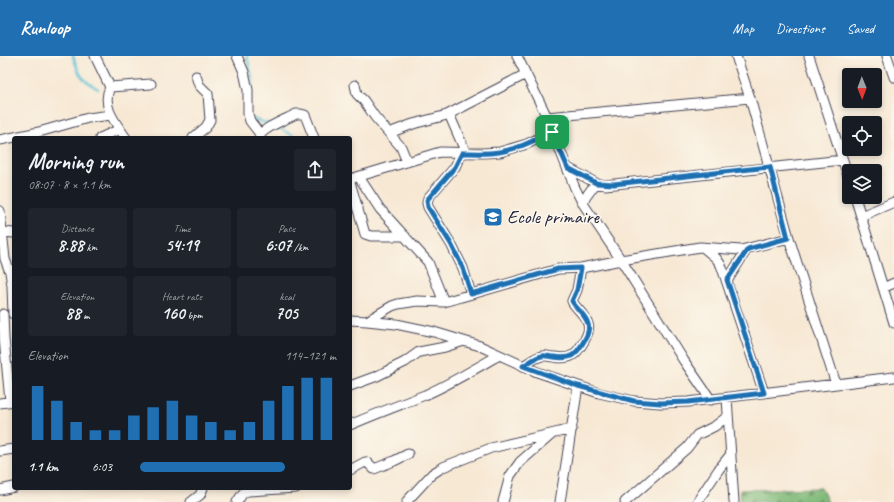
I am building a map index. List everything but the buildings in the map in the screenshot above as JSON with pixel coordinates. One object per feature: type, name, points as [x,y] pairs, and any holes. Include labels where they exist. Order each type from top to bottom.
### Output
[{"type":"street","points":[[237,56],[244,72],[248,90],[250,121],[259,136],[265,130],[296,114],[305,115],[313,136]]},
{"type":"street","points":[[517,56],[547,117],[582,202],[621,260],[684,361],[711,400]]},
{"type":"street","points":[[736,56],[770,167],[788,238],[836,384]]},
{"type":"street","points":[[809,56],[844,164]]},
{"type":"street","points":[[99,58],[110,87],[106,98],[111,115],[125,136]]},
{"type":"street","points":[[890,60],[894,77]]},
{"type":"street","points":[[389,133],[413,124],[449,114],[526,74]]},
{"type":"street","points":[[195,136],[210,120],[208,94],[198,85],[196,76]]},
{"type":"street","points":[[110,87],[151,84]]},
{"type":"street","points":[[355,84],[357,94],[401,147],[407,162]]},
{"type":"street","points":[[547,117],[750,98]]},
{"type":"street","points":[[449,114],[464,153]]},
{"type":"street","points":[[20,136],[88,118],[111,115]]},
{"type":"street","points":[[104,136],[120,129]]},
{"type":"street","points":[[352,179],[440,152],[500,152],[527,144],[552,132]]},
{"type":"street","points":[[0,140],[12,138]]},
{"type":"street","points":[[464,153],[455,167],[428,198],[426,203],[458,256],[471,294]]},
{"type":"street","points":[[568,168],[596,183],[614,184],[843,160]]},
{"type":"street","points":[[360,177],[380,209],[429,265],[444,302]]},
{"type":"street","points":[[582,202],[596,183]]},
{"type":"street","points":[[352,187],[365,234],[371,236],[405,236]]},
{"type":"street","points":[[861,216],[894,202]]},
{"type":"street","points":[[857,204],[894,323]]},
{"type":"street","points":[[0,211],[1,235],[5,259],[12,271],[12,286]]},
{"type":"street","points":[[1,235],[12,233]]},
{"type":"street","points":[[367,320],[398,304],[417,301],[444,302],[558,269],[581,268],[621,260],[704,248],[734,250],[748,249],[788,238]]},
{"type":"street","points":[[704,248],[718,261],[727,280],[764,393]]},
{"type":"street","points":[[727,280],[748,249]]},
{"type":"street","points":[[523,366],[542,356],[563,359],[568,358],[579,350],[586,337],[588,328],[587,321],[572,301],[577,290],[581,268]]},
{"type":"street","points":[[883,288],[894,283]]},
{"type":"street","points":[[0,403],[12,401],[5,353],[2,314]]},
{"type":"street","points":[[352,320],[367,320],[396,324],[464,341],[480,346],[523,366],[578,386],[599,393],[641,402],[661,403],[711,400],[894,377]]},
{"type":"street","points":[[352,385],[377,376],[405,362],[419,352],[445,347],[464,341]]},
{"type":"street","points":[[352,424],[425,395],[499,355]]},
{"type":"street","points":[[560,502],[578,386]]},
{"type":"street","points":[[727,398],[734,502]]},
{"type":"street","points":[[625,502],[687,448],[697,435],[715,426],[728,416]]},
{"type":"street","points":[[408,502],[407,501],[412,495],[432,474],[443,467],[482,451],[553,432],[572,429]]},
{"type":"street","points":[[503,502],[510,476],[520,462],[553,432]]},
{"type":"street","points":[[0,450],[12,449]]},
{"type":"street","points":[[352,469],[368,462],[374,469],[408,454]]},
{"type":"street","points":[[697,502],[731,454]]},
{"type":"street","points":[[0,490],[12,487]]},
{"type":"street","points":[[238,502],[243,493],[248,491],[264,490]]},
{"type":"street","points":[[191,502],[201,495]]},
{"type":"green space","points":[[821,488],[828,502],[741,502],[740,490]]},
{"type":"waterway","points":[[73,56],[81,76],[98,89]]},
{"type":"waterway","points":[[247,56],[253,81],[251,88]]},
{"type":"waterway","points":[[253,119],[269,124]]},
{"type":"waterway","points":[[277,127],[294,136]]},
{"type":"place","name":"Ecole primaire","points":[[493,217]]},
{"type":"route","points":[[552,132],[568,168],[596,183],[605,185],[770,167],[788,238],[748,249],[727,280],[764,393],[688,402],[661,403],[634,401],[599,393],[523,366],[542,356],[563,359],[568,358],[576,354],[579,350],[588,332],[587,321],[572,301],[572,298],[577,290],[581,268],[558,269],[471,294],[461,263],[426,203],[428,198],[455,167],[462,153],[500,152],[527,144],[552,132]]}]
